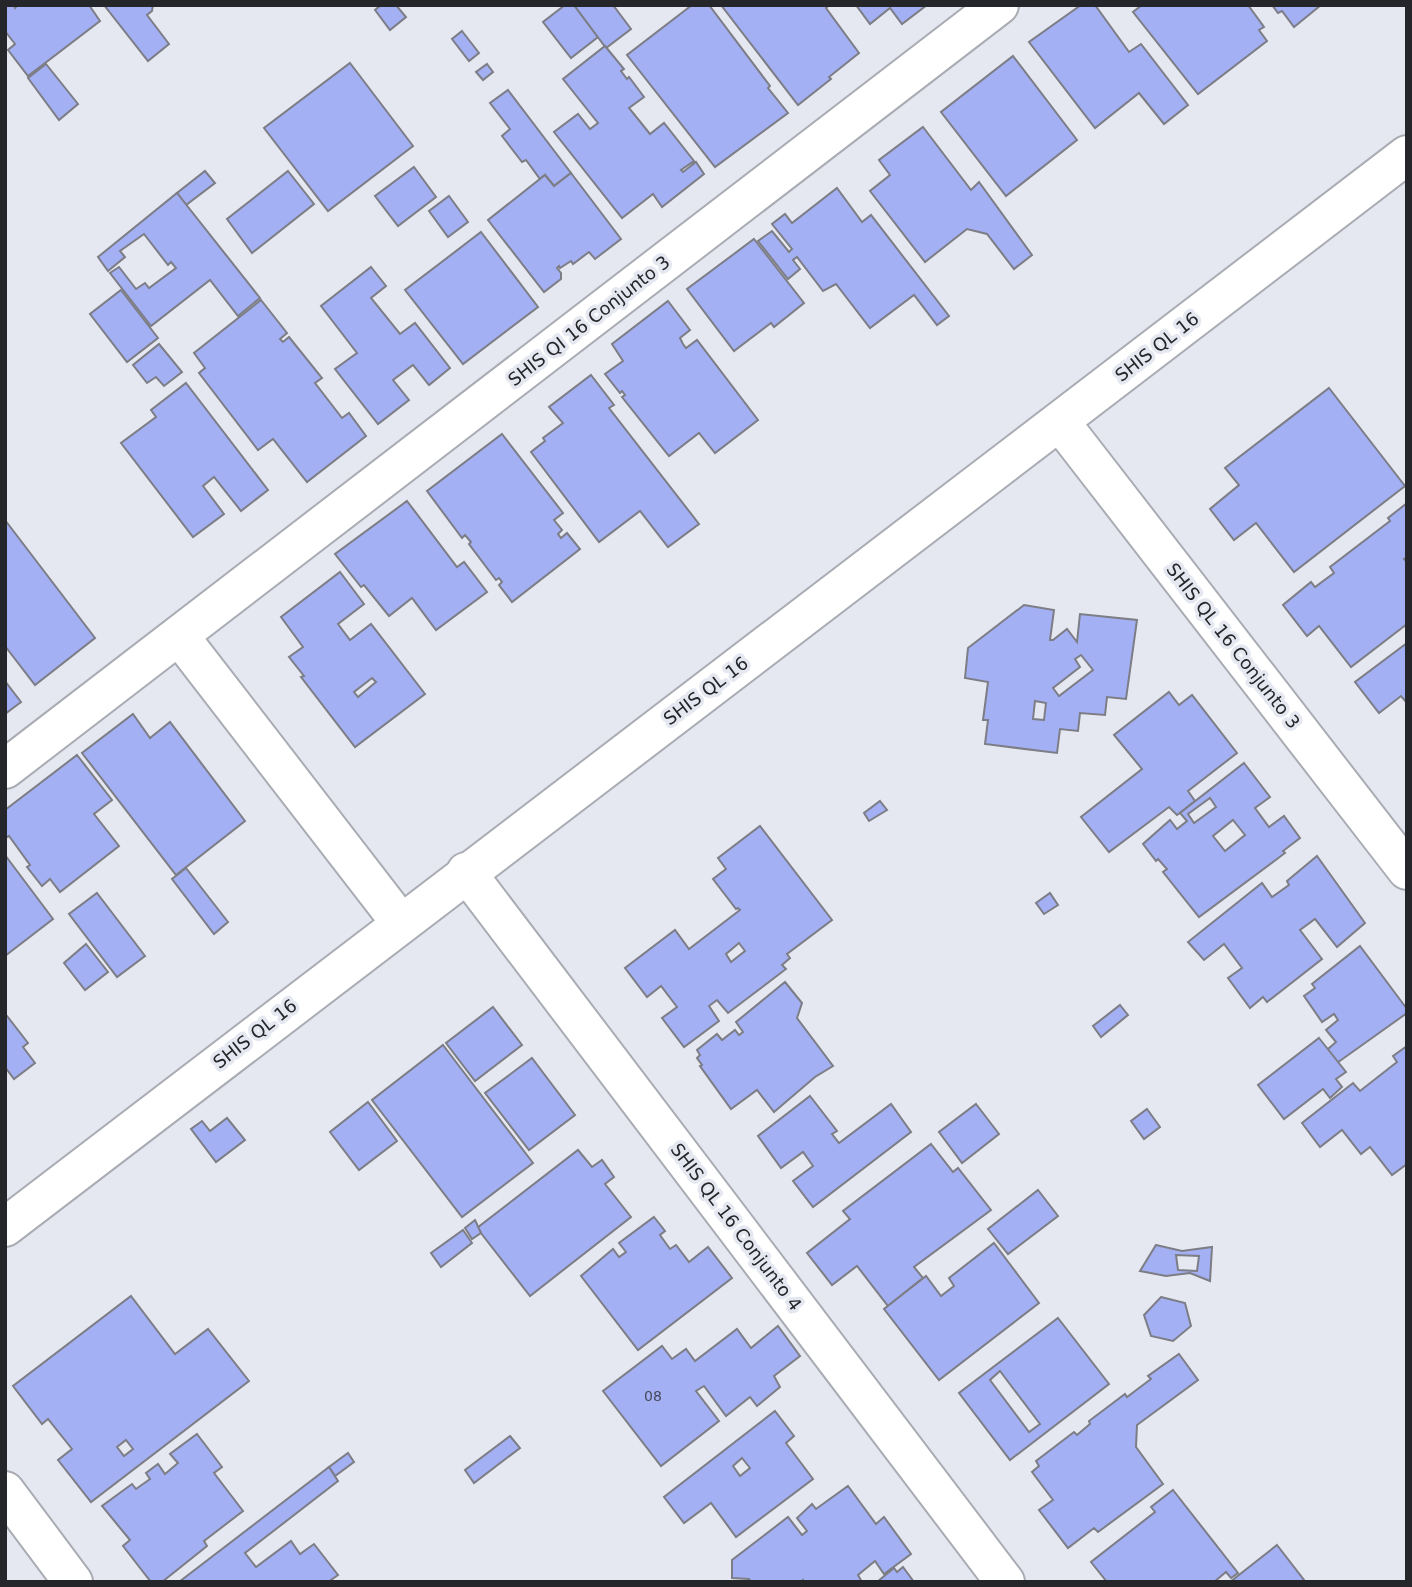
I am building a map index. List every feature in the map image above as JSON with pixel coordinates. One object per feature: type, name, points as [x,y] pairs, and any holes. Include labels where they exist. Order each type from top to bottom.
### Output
[{"type":"street","name":"SHIS QI 16 Conjunto 3","points":[[5,769],[999,5]]},
{"type":"street","name":"SHIS QL 16","points":[[5,1227],[400,922],[1060,422],[1407,155]]},
{"type":"street","name":"SHIS QL 16 Conjunto 3","points":[[1060,422],[1407,870]]},
{"type":"street","points":[[180,637],[400,922]]},
{"type":"street","name":"SHIS QL 16 Conjunto 4","points":[[466,872],[1005,1582]]},
{"type":"street","points":[[5,1491],[73,1582]]},
{"type":"building","points":[[5,5],[14,5],[15,8],[18,5],[89,5],[100,21],[28,76],[8,50],[15,44],[5,31]]},
{"type":"building","points":[[104,5],[153,5],[152,11],[147,15],[169,44],[148,61]]},
{"type":"building","points":[[381,5],[396,5],[406,17],[390,30],[375,10]]},
{"type":"building","points":[[565,5],[574,5],[598,37],[571,58],[543,22]]},
{"type":"building","points":[[574,5],[613,5],[631,29],[606,48]]},
{"type":"building","points":[[692,5],[709,5],[788,113],[715,167],[627,55]]},
{"type":"building","points":[[721,5],[829,5],[826,8],[859,53],[798,105]]},
{"type":"building","points":[[856,5],[927,5],[902,24],[890,8],[870,24]]},
{"type":"building","points":[[1081,5],[1095,5],[1129,52],[1141,44],[1188,105],[1164,124],[1139,93],[1095,128],[1029,42]]},
{"type":"building","points":[[1142,5],[1248,5],[1264,27],[1259,30],[1267,41],[1198,94],[1133,12]]},
{"type":"building","points":[[1272,5],[1321,5],[1294,27],[1282,11],[1278,13]]},
{"type":"building","points":[[462,31],[479,53],[469,61],[452,39]]},
{"type":"building","points":[[605,46],[624,69],[621,71],[627,79],[629,77],[644,97],[629,108],[650,134],[664,123],[694,161],[681,170],[683,172],[696,162],[704,174],[662,207],[653,194],[622,218],[554,132],[578,114],[590,129],[598,123],[563,79]]},
{"type":"building","points":[[1013,56],[1077,140],[1006,196],[941,112]]},
{"type":"building","points":[[350,63],[413,146],[328,211],[264,128]]},
{"type":"building","points":[[46,64],[78,104],[59,120],[28,78]]},
{"type":"building","points":[[487,64],[493,72],[483,80],[476,72]]},
{"type":"building","points":[[508,90],[571,173],[554,186],[545,175],[540,179],[526,160],[522,162],[502,136],[510,129],[490,103]]},
{"type":"building","points":[[923,127],[971,190],[979,182],[1032,255],[1014,269],[987,234],[967,229],[925,262],[870,191],[890,175],[879,160]]},
{"type":"building","points":[[414,167],[436,197],[398,226],[375,196]]},
{"type":"building","points":[[205,171],[215,183],[186,205],[177,193]]},
{"type":"building","points":[[288,171],[314,204],[252,253],[227,219]]},
{"type":"building","points":[[571,173],[621,239],[595,259],[589,252],[573,264],[571,261],[560,268],[559,266],[557,268],[561,279],[544,292],[488,220],[545,175],[554,186]]},
{"type":"building","points":[[837,188],[862,222],[871,215],[949,316],[937,325],[914,295],[870,328],[836,284],[823,291],[797,257],[793,260],[800,269],[788,279],[758,241],[772,231],[789,252],[792,249],[772,224],[785,214],[792,223]]},
{"type":"building","points":[[177,193],[260,298],[238,316],[210,280],[151,326],[110,273],[119,267],[136,289],[145,283],[149,288],[176,268],[171,262],[168,265],[144,234],[120,251],[125,257],[108,271],[98,257]]},
{"type":"building","points":[[449,196],[468,222],[448,237],[429,211]]},
{"type":"building","points":[[481,232],[538,307],[463,364],[405,290]]},
{"type":"building","points":[[754,239],[804,303],[774,327],[771,323],[734,351],[687,289]]},
{"type":"building","points":[[371,267],[386,286],[371,298],[400,334],[415,323],[450,368],[429,385],[413,365],[393,380],[409,400],[378,424],[335,369],[357,353],[321,306]]},
{"type":"building","points":[[121,290],[158,338],[127,362],[90,314]]},
{"type":"building","points":[[261,300],[287,333],[280,339],[283,342],[289,337],[322,378],[315,383],[342,418],[349,413],[366,436],[307,482],[273,439],[258,450],[199,373],[205,368],[194,353]]},
{"type":"building","points":[[668,301],[690,330],[680,338],[686,348],[697,340],[758,420],[715,453],[699,433],[669,456],[622,397],[625,395],[622,391],[620,393],[605,374],[623,361],[612,344]]},
{"type":"building","points":[[159,344],[182,372],[164,386],[156,377],[147,383],[133,365]]},
{"type":"building","points":[[591,375],[614,405],[609,408],[699,524],[668,547],[640,511],[599,542],[531,452],[545,441],[543,438],[563,423],[549,407]]},
{"type":"building","points":[[186,383],[268,490],[241,511],[214,477],[203,486],[224,514],[193,537],[121,443],[156,417],[151,410]]},
{"type":"building","points":[[1329,388],[1405,486],[1294,572],[1256,523],[1234,540],[1210,509],[1239,485],[1225,468]]},
{"type":"building","points":[[502,434],[563,513],[554,520],[562,530],[558,534],[561,538],[567,533],[580,549],[512,602],[499,585],[502,582],[499,578],[496,580],[469,544],[471,542],[465,535],[462,538],[427,491]]},
{"type":"building","points":[[407,501],[457,567],[464,562],[487,592],[436,630],[412,598],[389,616],[335,554]]},
{"type":"building","points":[[1407,503],[1407,557],[1404,559],[1407,562],[1407,624],[1351,667],[1319,626],[1307,636],[1283,605],[1311,582],[1315,587],[1334,573],[1330,567],[1390,521],[1388,518]]},
{"type":"building","points":[[5,520],[95,638],[35,685],[5,646]]},
{"type":"building","points":[[340,572],[364,604],[338,624],[350,640],[371,624],[425,694],[355,747],[301,677],[304,676],[289,657],[303,647],[281,617]],"holes":[[[372,678],[376,682],[358,697],[354,692]]]},
{"type":"building","points":[[1024,605],[1054,610],[1050,640],[1067,629],[1077,642],[1080,614],[1137,620],[1126,699],[1107,697],[1105,715],[1080,713],[1078,731],[1060,729],[1057,753],[985,744],[988,720],[983,720],[988,682],[965,678],[968,648]],"holes":[[[1081,655],[1093,670],[1059,696],[1053,688],[1080,667],[1075,659]],[[1035,701],[1046,703],[1044,720],[1033,719]]]},
{"type":"building","points":[[1407,643],[1407,703],[1401,696],[1379,713],[1355,682]]},
{"type":"building","points":[[5,681],[21,702],[5,714]]},
{"type":"building","points":[[1169,692],[1179,705],[1192,695],[1237,753],[1188,791],[1195,801],[1180,813],[1177,815],[1169,807],[1109,852],[1081,817],[1142,769],[1114,735]]},
{"type":"building","points":[[133,714],[150,738],[170,722],[245,821],[176,875],[82,753]]},
{"type":"building","points":[[77,755],[112,800],[94,814],[119,846],[60,892],[50,879],[42,886],[9,836],[5,838],[5,810]]},
{"type":"building","points":[[1244,763],[1270,797],[1255,808],[1269,827],[1284,816],[1300,838],[1283,851],[1285,853],[1199,917],[1163,872],[1167,869],[1158,859],[1156,861],[1143,844],[1170,820],[1177,829],[1187,821],[1180,813]],"holes":[[[1210,798],[1216,807],[1194,823],[1188,814]],[[1233,820],[1245,835],[1225,851],[1213,836]]]},
{"type":"building","points":[[880,801],[887,810],[869,821],[864,813]]},
{"type":"building","points":[[760,826],[832,920],[787,954],[790,958],[782,965],[786,969],[728,1013],[717,1000],[709,1006],[719,1021],[684,1047],[662,1018],[677,1007],[661,986],[647,997],[625,968],[675,930],[689,949],[740,910],[736,909],[713,879],[726,869],[718,858]],"holes":[[[739,943],[745,951],[731,962],[726,954]]]},
{"type":"building","points":[[5,855],[53,919],[5,956]]},
{"type":"building","points":[[1317,856],[1365,923],[1337,947],[1315,919],[1300,930],[1322,959],[1267,1002],[1263,997],[1250,1008],[1228,978],[1242,968],[1224,944],[1204,960],[1188,942],[1262,883],[1272,897],[1289,885],[1287,881]]},
{"type":"building","points":[[186,868],[228,922],[214,934],[172,879]]},
{"type":"building","points":[[97,893],[145,956],[117,977],[69,914]]},
{"type":"building","points":[[1050,893],[1058,905],[1044,914],[1036,903]]},
{"type":"building","points":[[86,944],[108,972],[85,990],[64,963]]},
{"type":"building","points":[[1360,946],[1407,1009],[1407,1013],[1337,1063],[1327,1050],[1336,1042],[1326,1030],[1338,1020],[1334,1014],[1322,1022],[1304,996],[1315,988],[1312,984]]},
{"type":"building","points":[[785,982],[802,1003],[797,1018],[833,1066],[815,1077],[774,1112],[757,1090],[731,1109],[700,1066],[702,1065],[697,1058],[700,1055],[697,1050],[717,1034],[722,1040],[735,1030],[739,1035],[743,1032],[736,1022]]},
{"type":"building","points":[[1120,1005],[1128,1015],[1101,1037],[1093,1026]]},
{"type":"building","points":[[493,1007],[522,1045],[475,1081],[446,1043]]},
{"type":"building","points":[[7,1016],[28,1043],[23,1047],[35,1063],[14,1079],[5,1067]]},
{"type":"building","points":[[1319,1038],[1346,1072],[1336,1079],[1342,1087],[1330,1098],[1323,1089],[1284,1119],[1258,1085]]},
{"type":"building","points":[[443,1045],[533,1163],[462,1217],[372,1100]]},
{"type":"building","points":[[1407,1046],[1407,1164],[1392,1175],[1370,1147],[1361,1154],[1342,1130],[1320,1147],[1302,1123],[1353,1083],[1360,1091],[1397,1062],[1393,1056]]},
{"type":"building","points":[[532,1058],[575,1115],[529,1150],[485,1093]]},
{"type":"building","points":[[810,1096],[837,1131],[832,1134],[839,1143],[891,1104],[911,1132],[813,1207],[793,1181],[813,1166],[803,1152],[781,1168],[758,1136]]},
{"type":"building","points":[[368,1102],[397,1141],[359,1170],[330,1132]]},
{"type":"building","points":[[976,1104],[999,1134],[962,1163],[939,1132]]},
{"type":"building","points":[[1147,1109],[1160,1127],[1144,1139],[1131,1121]]},
{"type":"building","points":[[227,1118],[245,1140],[216,1162],[191,1129],[202,1121],[210,1131]]},
{"type":"building","points":[[931,1144],[953,1172],[958,1168],[991,1210],[914,1267],[923,1278],[888,1306],[857,1266],[832,1285],[807,1253],[850,1219],[843,1211]]},
{"type":"building","points":[[578,1150],[592,1167],[602,1160],[614,1177],[605,1184],[631,1217],[530,1296],[477,1228]]},
{"type":"building","points":[[1038,1190],[1058,1216],[1008,1254],[988,1229]]},
{"type":"building","points":[[654,1217],[665,1231],[660,1235],[670,1249],[676,1245],[689,1262],[708,1247],[732,1278],[638,1350],[581,1276],[613,1249],[619,1257],[626,1252],[619,1243]]},
{"type":"building","points":[[475,1220],[481,1233],[472,1239],[465,1228]]},
{"type":"building","points":[[463,1230],[472,1243],[441,1267],[431,1253]]},
{"type":"building","points":[[994,1243],[1039,1303],[939,1380],[884,1309],[926,1276],[941,1296],[954,1286],[949,1278]]},
{"type":"building","points":[[1156,1245],[1182,1251],[1212,1247],[1210,1281],[1190,1273],[1166,1276],[1140,1271]],"holes":[[[1176,1255],[1199,1256],[1197,1271],[1178,1270]]]},
{"type":"building","points":[[131,1296],[175,1354],[208,1329],[249,1381],[91,1502],[58,1460],[72,1449],[48,1419],[42,1424],[13,1386]],"holes":[[[126,1440],[133,1449],[124,1456],[117,1447]]]},
{"type":"building","points":[[1161,1297],[1185,1303],[1191,1326],[1173,1341],[1151,1336],[1144,1315]]},
{"type":"building","points":[[1058,1318],[1109,1384],[1010,1460],[959,1393]],"holes":[[[1000,1371],[1040,1424],[1029,1432],[990,1380]]]},
{"type":"building","points":[[778,1326],[800,1356],[774,1376],[780,1387],[757,1406],[750,1397],[726,1416],[704,1386],[696,1391],[719,1421],[661,1466],[603,1391],[662,1346],[672,1359],[686,1349],[695,1361],[737,1329],[751,1348]]},
{"type":"building","points":[[1179,1354],[1198,1380],[1137,1425],[1136,1447],[1163,1484],[1098,1532],[1094,1528],[1068,1548],[1039,1510],[1053,1500],[1032,1472],[1039,1466],[1036,1461],[1074,1432],[1077,1435],[1090,1424],[1089,1421],[1125,1394],[1127,1397],[1151,1379],[1148,1376]]},
{"type":"building","points":[[775,1411],[794,1436],[786,1443],[813,1479],[736,1537],[711,1503],[684,1523],[664,1497]],"holes":[[[742,1458],[750,1468],[740,1476],[733,1466]]]},
{"type":"building","points":[[197,1434],[222,1467],[214,1473],[243,1511],[204,1541],[207,1546],[162,1582],[151,1582],[123,1546],[130,1540],[102,1506],[132,1484],[136,1489],[150,1479],[146,1473],[158,1464],[165,1474],[178,1463],[170,1454]]},
{"type":"building","points":[[510,1436],[520,1448],[474,1483],[465,1470]]},
{"type":"building","points":[[348,1453],[354,1462],[335,1476],[329,1467]]},
{"type":"building","points":[[329,1467],[338,1481],[245,1553],[256,1567],[291,1541],[300,1554],[314,1544],[338,1575],[328,1582],[179,1582]]},
{"type":"building","points":[[848,1486],[876,1524],[884,1517],[911,1554],[884,1574],[875,1561],[858,1575],[862,1582],[751,1582],[749,1579],[732,1578],[732,1560],[788,1517],[802,1535],[807,1531],[797,1518],[812,1504],[816,1509]]},
{"type":"building","points":[[1173,1490],[1238,1573],[1231,1578],[1226,1572],[1214,1582],[1107,1582],[1091,1562],[1155,1512],[1151,1507]]},
{"type":"building","points":[[1277,1545],[1304,1580],[1302,1582],[1230,1582]]},
{"type":"building","points":[[903,1567],[914,1582],[877,1582],[894,1568],[897,1572]]}]
